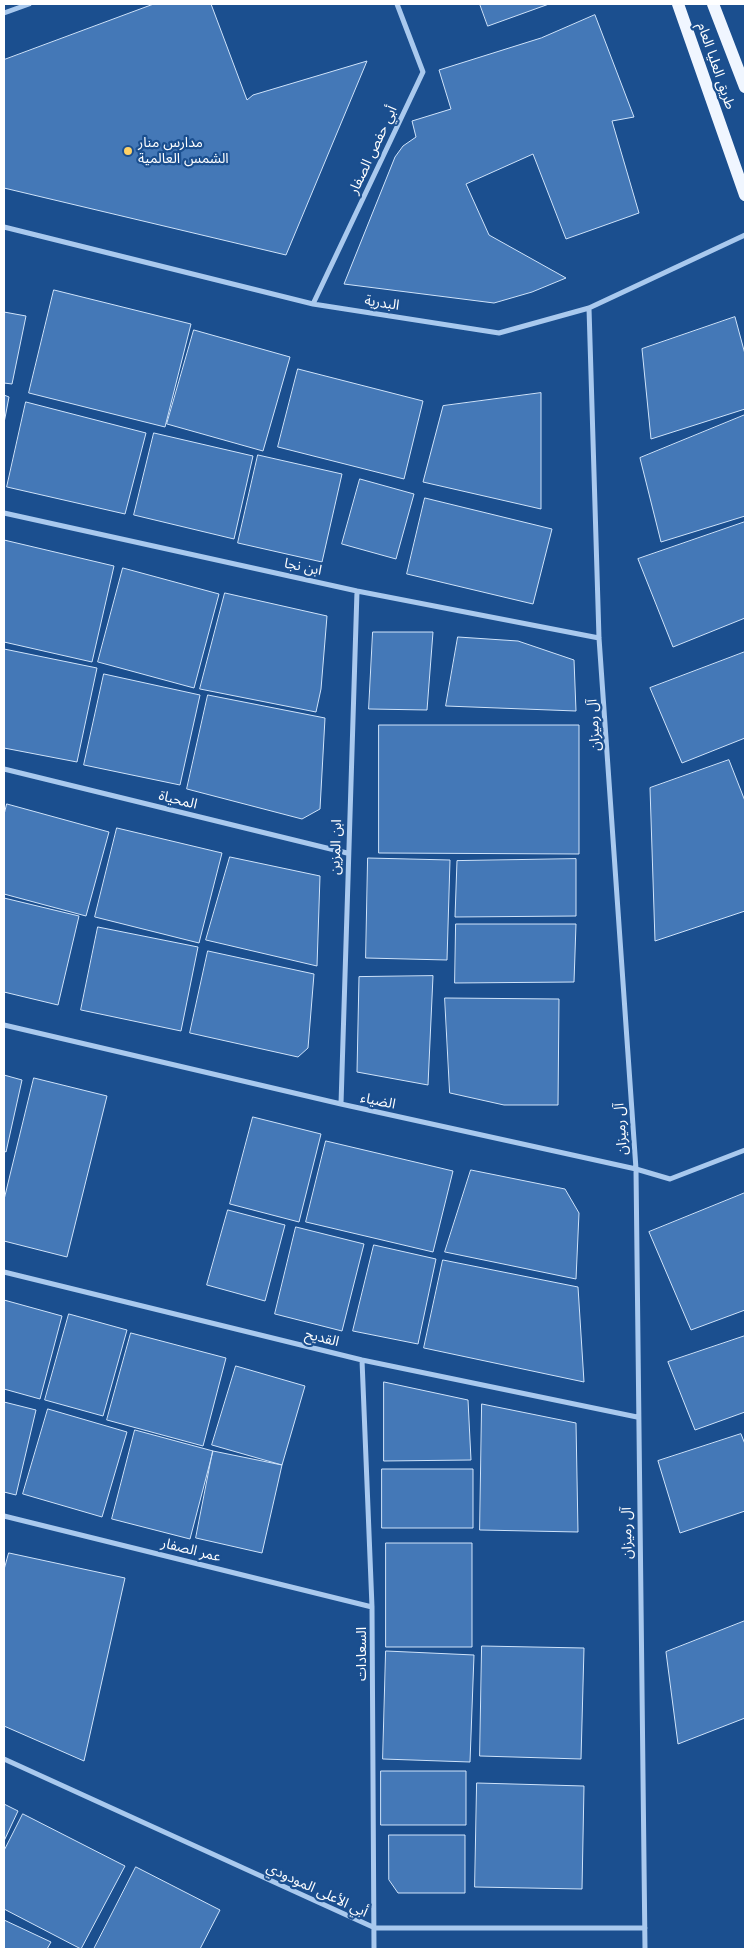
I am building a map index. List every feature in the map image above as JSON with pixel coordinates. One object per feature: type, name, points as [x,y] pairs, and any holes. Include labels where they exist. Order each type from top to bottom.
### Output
[{"type":"main road","name":"طريق العليا العام","points":[[678,4],[745,195]]},
{"type":"main road","points":[[713,4],[745,87]]},
{"type":"street","points":[[4,13],[29,4]]},
{"type":"street","name":"أبي حفص الصفار","points":[[313,304],[423,72],[397,4]]},
{"type":"street","name":"البدرية","points":[[4,227],[313,304],[499,333],[589,308],[745,235]]},
{"type":"street","name":"آل رميزان","points":[[589,308],[599,638],[636,1169],[637,1417],[645,1949]]},
{"type":"street","name":"ابن نجا","points":[[4,513],[357,591],[599,638]]},
{"type":"street","name":"ابن المزين","points":[[341,1104],[347,853],[357,591]]},
{"type":"street","name":"المحياة","points":[[4,769],[347,853]]},
{"type":"street","name":"الضياء","points":[[4,1025],[341,1104],[636,1169],[670,1179],[745,1150]]},
{"type":"street","name":"القديح","points":[[4,1272],[362,1360],[637,1417]]},
{"type":"street","name":"السعادات","points":[[362,1360],[372,1607],[374,1949]]},
{"type":"street","name":"عمر الصفار","points":[[4,1516],[372,1607]]},
{"type":"street","name":"أبي الأعلى المودودي","points":[[4,1759],[375,1928],[645,1928]]},
{"type":"building","points":[[154,4],[211,4],[247,100],[253,95],[367,61],[286,255],[4,188],[4,60]]},
{"type":"building","points":[[480,4],[549,4],[488,26]]},
{"type":"building","points":[[595,15],[634,117],[612,121],[639,213],[566,239],[533,154],[466,184],[489,235],[566,278],[532,292],[494,303],[344,284],[395,157],[403,146],[416,137],[412,121],[451,109],[439,70],[541,38]]},
{"type":"building","points":[[54,290],[191,324],[165,427],[29,393]]},
{"type":"building","points":[[4,312],[26,316],[12,384],[4,383]]},
{"type":"building","points":[[735,317],[745,354],[745,409],[651,439],[642,349]]},
{"type":"building","points":[[194,330],[290,357],[263,451],[167,424]]},
{"type":"building","points":[[298,369],[423,401],[404,479],[278,447]]},
{"type":"building","points":[[541,393],[541,509],[423,482],[443,406]]},
{"type":"building","points":[[4,395],[9,397],[4,423]]},
{"type":"building","points":[[26,402],[146,433],[125,514],[7,487]]},
{"type":"building","points":[[745,415],[745,516],[661,542],[640,458]]},
{"type":"building","points":[[154,433],[253,456],[234,539],[134,515]]},
{"type":"building","points":[[258,455],[342,474],[322,562],[238,543]]},
{"type":"building","points":[[360,479],[414,494],[396,559],[342,544]]},
{"type":"building","points":[[425,498],[552,529],[533,604],[407,574]]},
{"type":"building","points":[[745,522],[745,618],[673,647],[638,559]]},
{"type":"building","points":[[4,540],[114,566],[92,662],[4,642]]},
{"type":"building","points":[[123,568],[219,594],[194,688],[98,662]]},
{"type":"building","points":[[225,593],[327,616],[321,689],[316,712],[200,689]]},
{"type":"building","points":[[373,632],[433,632],[427,710],[369,709]]},
{"type":"building","points":[[458,637],[518,641],[574,660],[576,711],[446,706]]},
{"type":"building","points":[[4,649],[97,668],[77,762],[4,748]]},
{"type":"building","points":[[745,652],[745,738],[682,763],[650,688]]},
{"type":"building","points":[[104,674],[200,695],[180,785],[84,765]]},
{"type":"building","points":[[208,695],[325,718],[320,809],[302,819],[187,789]]},
{"type":"building","points":[[379,725],[579,725],[579,854],[379,853]]},
{"type":"building","points":[[729,760],[745,801],[745,911],[655,941],[650,788]]},
{"type":"building","points":[[7,804],[109,832],[86,916],[4,894],[4,815]]},
{"type":"building","points":[[117,828],[222,853],[199,943],[95,917]]},
{"type":"building","points":[[230,857],[320,876],[317,966],[206,940]]},
{"type":"building","points":[[368,858],[450,860],[447,960],[366,958]]},
{"type":"building","points":[[576,859],[576,916],[455,917],[457,861]]},
{"type":"building","points":[[4,898],[79,916],[58,1005],[4,992]]},
{"type":"building","points":[[456,924],[576,924],[574,982],[455,983]]},
{"type":"building","points":[[98,927],[198,947],[181,1031],[81,1010]]},
{"type":"building","points":[[208,951],[314,974],[308,1048],[298,1057],[190,1033]]},
{"type":"building","points":[[433,976],[428,1085],[357,1072],[359,977]]},
{"type":"building","points":[[445,998],[559,999],[558,1105],[504,1105],[450,1093]]},
{"type":"building","points":[[4,1075],[22,1080],[6,1152],[4,1151]]},
{"type":"building","points":[[34,1078],[107,1096],[67,1257],[4,1241],[4,1200]]},
{"type":"building","points":[[253,1117],[321,1134],[299,1222],[230,1204]]},
{"type":"building","points":[[326,1141],[453,1171],[433,1252],[306,1222]]},
{"type":"building","points":[[471,1170],[565,1189],[579,1213],[576,1279],[445,1252]]},
{"type":"building","points":[[745,1193],[745,1310],[691,1330],[649,1232]]},
{"type":"building","points":[[228,1210],[285,1225],[265,1301],[207,1285]]},
{"type":"building","points":[[296,1227],[364,1244],[342,1331],[275,1314]]},
{"type":"building","points":[[374,1245],[436,1259],[418,1344],[353,1331]]},
{"type":"building","points":[[443,1260],[578,1287],[584,1382],[424,1348]]},
{"type":"building","points":[[4,1300],[62,1316],[40,1399],[4,1389]]},
{"type":"building","points":[[69,1314],[127,1330],[103,1416],[45,1400]]},
{"type":"building","points":[[131,1333],[226,1358],[203,1446],[107,1420]]},
{"type":"building","points":[[745,1336],[745,1412],[695,1430],[668,1362]]},
{"type":"building","points":[[236,1366],[305,1386],[282,1465],[212,1445]]},
{"type":"building","points":[[384,1382],[468,1400],[471,1460],[384,1461]]},
{"type":"building","points":[[4,1402],[36,1410],[16,1495],[4,1492]]},
{"type":"building","points":[[482,1404],[576,1423],[578,1532],[480,1530]]},
{"type":"building","points":[[48,1409],[127,1432],[102,1517],[23,1494]]},
{"type":"building","points":[[135,1430],[213,1451],[190,1539],[112,1519]]},
{"type":"building","points":[[741,1434],[745,1444],[745,1511],[680,1533],[658,1461]]},
{"type":"building","points":[[213,1451],[282,1465],[262,1553],[196,1538]]},
{"type":"building","points":[[382,1469],[473,1469],[473,1528],[382,1528]]},
{"type":"building","points":[[386,1543],[472,1543],[472,1647],[386,1647]]},
{"type":"building","points":[[9,1553],[125,1578],[84,1761],[4,1726],[4,1570]]},
{"type":"building","points":[[745,1621],[745,1718],[678,1744],[666,1652]]},
{"type":"building","points":[[482,1646],[584,1648],[581,1759],[480,1756]]},
{"type":"building","points":[[386,1651],[474,1655],[470,1762],[383,1759]]},
{"type":"building","points":[[381,1771],[466,1771],[466,1825],[381,1825]]},
{"type":"building","points":[[477,1783],[584,1786],[582,1889],[475,1887]]},
{"type":"building","points":[[4,1804],[18,1811],[4,1841]]},
{"type":"building","points":[[23,1814],[125,1866],[81,1949],[4,1909],[4,1851]]},
{"type":"building","points":[[389,1835],[465,1835],[465,1893],[398,1893],[389,1880]]},
{"type":"building","points":[[136,1867],[220,1910],[200,1949],[94,1949]]},
{"type":"building","points":[[4,1920],[51,1942],[47,1949],[4,1949]]},
{"type":"place","name":"مدارس منار الشمس العالمية","points":[[128,151]]}]
